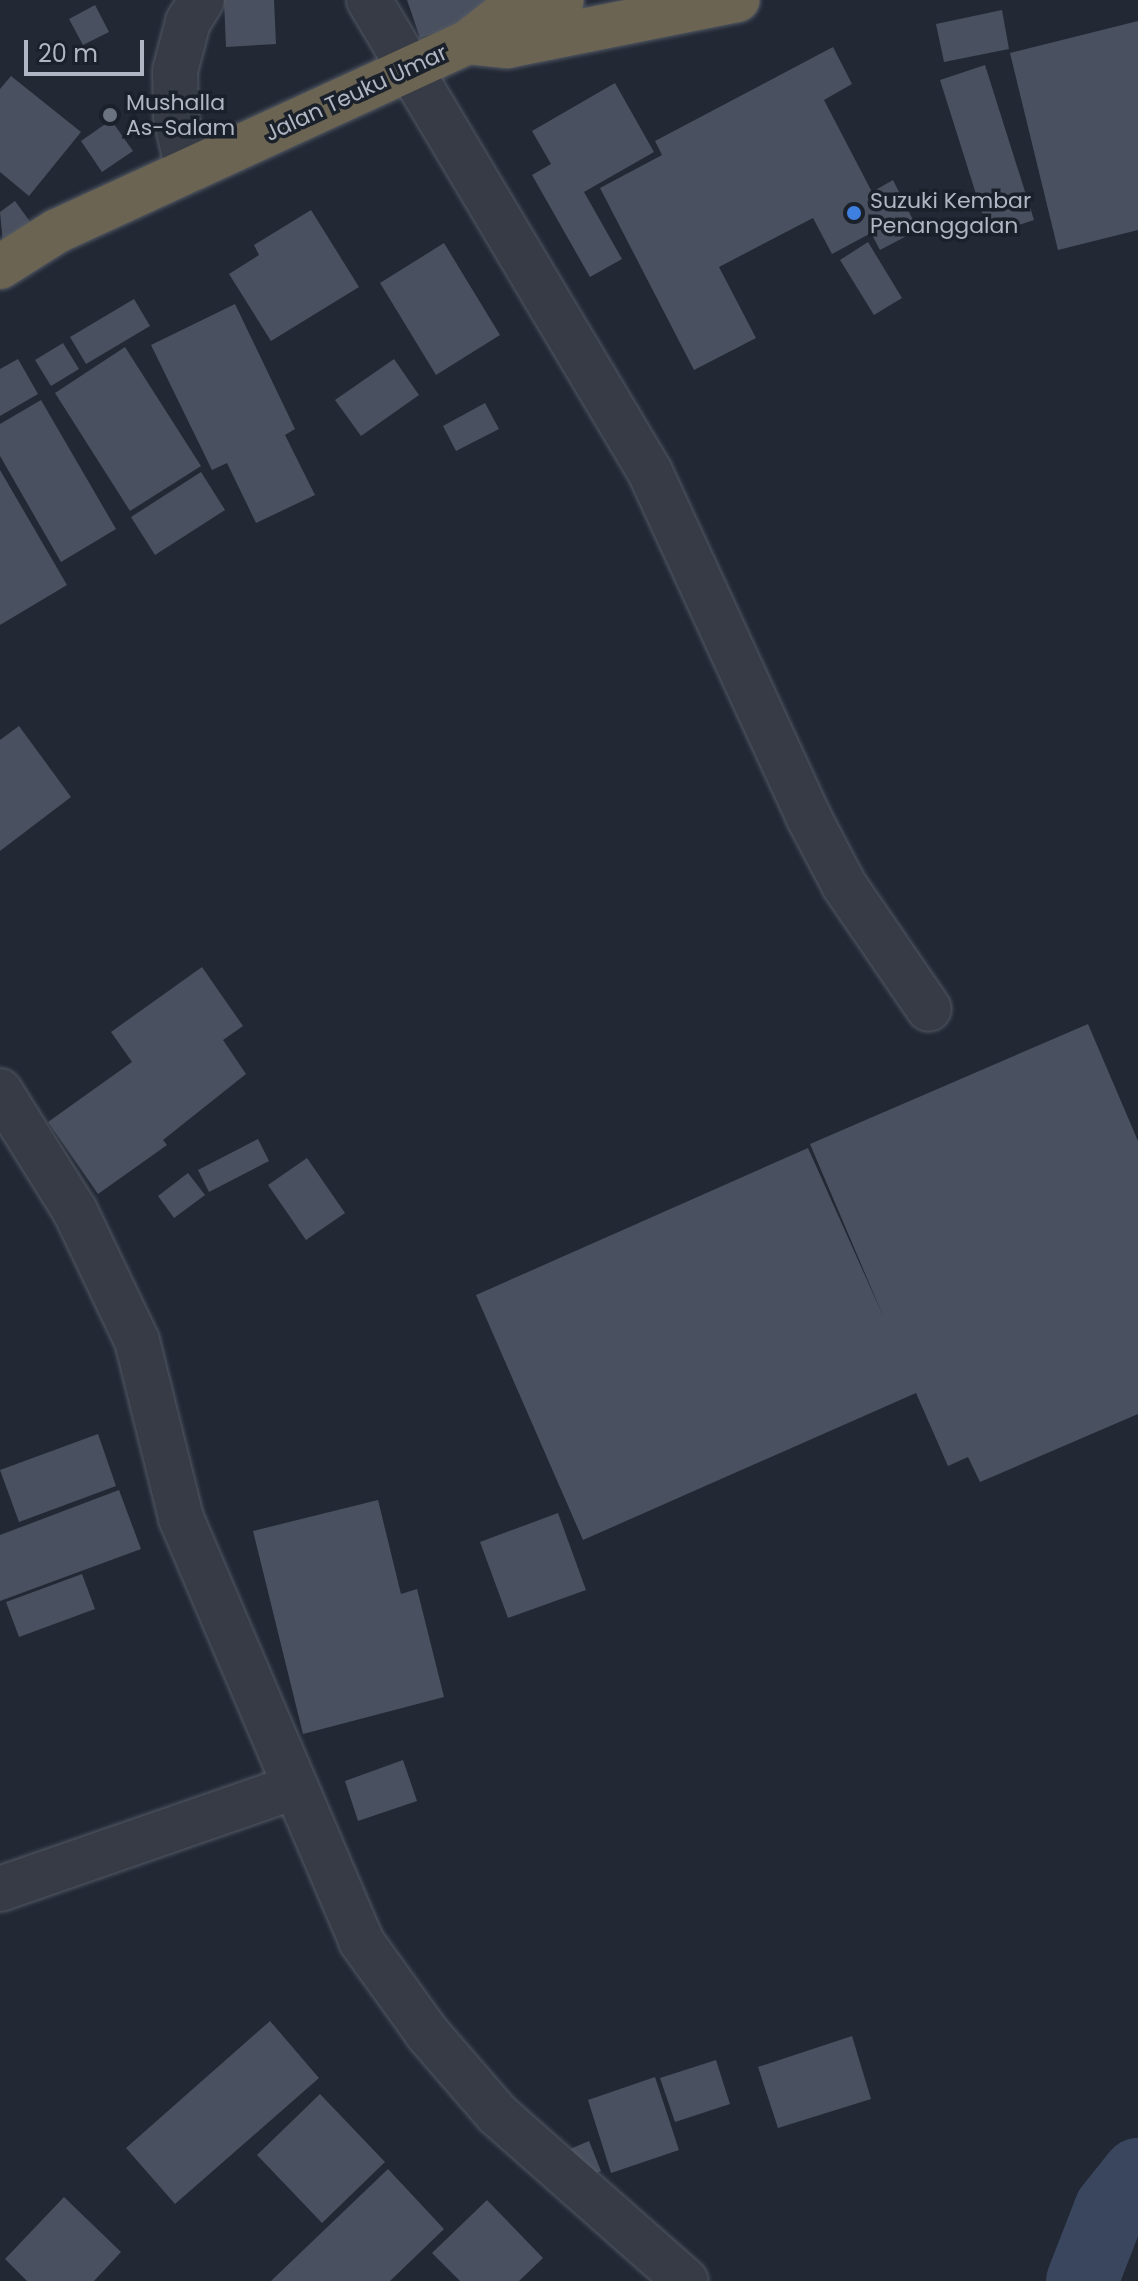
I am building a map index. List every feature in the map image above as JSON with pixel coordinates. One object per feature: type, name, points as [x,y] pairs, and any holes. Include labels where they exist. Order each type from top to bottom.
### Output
[{"type":"highway","points":[[468,42],[505,13],[562,0]]},
{"type":"highway","name":"Jalan Teuku Umar","points":[[0,267],[57,231],[468,42],[507,46],[737,0]]},
{"type":"street","points":[[188,171],[176,117],[175,71],[188,22],[202,0]]},
{"type":"street","points":[[369,0],[650,472],[808,816],[844,885],[929,1009]]},
{"type":"street","points":[[0,1091],[75,1211],[137,1341],[181,1518],[291,1788],[361,1941],[427,2033],[497,2114],[686,2281]]},
{"type":"street","points":[[0,1889],[291,1788]]},
{"type":"building","points":[[224,0],[274,0],[276,44],[226,47]]},
{"type":"building","points":[[407,0],[528,0],[420,38]]},
{"type":"building","points":[[95,5],[109,32],[83,45],[69,19]]},
{"type":"building","points":[[1002,10],[1009,49],[944,62],[936,24]]},
{"type":"building","points":[[1138,21],[1138,230],[1058,250],[1010,53]]},
{"type":"building","points":[[833,47],[852,84],[824,100],[872,192],[893,180],[918,230],[880,250],[871,233],[832,254],[813,218],[719,267],[756,338],[694,370],[600,188],[662,155],[655,141]]},
{"type":"building","points":[[985,65],[1034,220],[989,235],[940,80]]},
{"type":"building","points":[[11,76],[81,132],[29,196],[0,172],[0,89]]},
{"type":"building","points":[[615,83],[654,152],[584,192],[622,259],[590,277],[532,175],[551,164],[532,131]]},
{"type":"building","points":[[111,120],[133,151],[102,172],[81,141]]},
{"type":"building","points":[[15,201],[31,223],[3,244],[0,212]]},
{"type":"building","points":[[311,210],[359,287],[271,341],[229,274],[259,255],[254,245]]},
{"type":"building","points":[[868,242],[902,298],[874,315],[840,260]]},
{"type":"building","points":[[444,243],[500,335],[436,375],[380,283]]},
{"type":"building","points":[[134,299],[150,326],[86,364],[70,337]]},
{"type":"building","points":[[235,304],[295,429],[285,435],[315,495],[256,523],[227,463],[212,470],[151,345]]},
{"type":"building","points":[[63,343],[79,369],[51,386],[35,360]]},
{"type":"building","points":[[125,347],[201,466],[130,511],[55,393]]},
{"type":"building","points":[[18,359],[38,394],[0,416],[0,369]]},
{"type":"building","points":[[394,359],[419,395],[361,436],[335,400]]},
{"type":"building","points":[[41,400],[116,529],[61,562],[0,456],[0,424]]},
{"type":"building","points":[[485,403],[499,429],[456,451],[443,426]]},
{"type":"building","points":[[0,470],[67,585],[0,625]]},
{"type":"building","points":[[201,472],[225,510],[155,555],[131,517]]},
{"type":"building","points":[[19,726],[71,797],[0,851],[0,740]]},
{"type":"building","points":[[202,967],[243,1026],[223,1040],[246,1074],[163,1140],[167,1145],[98,1194],[48,1122],[132,1062],[111,1032]]},
{"type":"building","points":[[1088,1024],[1138,1141],[1138,1414],[980,1482],[968,1457],[948,1466],[916,1393],[583,1540],[476,1295],[808,1148],[884,1318],[810,1144]]},
{"type":"building","points":[[258,1139],[269,1161],[209,1192],[198,1170]]},
{"type":"building","points":[[307,1158],[345,1213],[306,1240],[268,1185]]},
{"type":"building","points":[[188,1173],[205,1195],[174,1218],[158,1196]]},
{"type":"building","points":[[98,1434],[116,1486],[19,1522],[0,1470]]},
{"type":"building","points":[[119,1490],[141,1549],[0,1601],[0,1535]]},
{"type":"building","points":[[378,1500],[401,1594],[417,1589],[444,1697],[303,1734],[253,1531]]},
{"type":"building","points":[[558,1513],[586,1590],[508,1618],[480,1542]]},
{"type":"building","points":[[82,1574],[95,1609],[19,1637],[6,1602]]},
{"type":"building","points":[[403,1760],[417,1801],[358,1821],[345,1781]]},
{"type":"building","points":[[270,2021],[319,2078],[175,2204],[126,2148]]},
{"type":"building","points":[[852,2036],[871,2099],[778,2128],[758,2067]]},
{"type":"building","points":[[716,2060],[730,2104],[675,2122],[660,2078]]},
{"type":"building","points":[[655,2077],[679,2150],[611,2173],[588,2100]]},
{"type":"building","points":[[320,2094],[385,2162],[322,2223],[257,2155]]},
{"type":"building","points":[[589,2141],[601,2171],[576,2182],[563,2152]]},
{"type":"building","points":[[388,2169],[444,2229],[390,2281],[271,2281]]},
{"type":"building","points":[[64,2197],[121,2252],[94,2281],[27,2281],[5,2259]]},
{"type":"building","points":[[487,2200],[543,2258],[519,2281],[460,2281],[432,2253]]},
{"type":"waterway","points":[[1082,2281],[1110,2209],[1138,2174]]},
{"type":"place","name":"Mushalla As-Salam","points":[[110,115]]},
{"type":"place","name":"Suzuki Kembar Penanggalan","points":[[854,213]]}]
